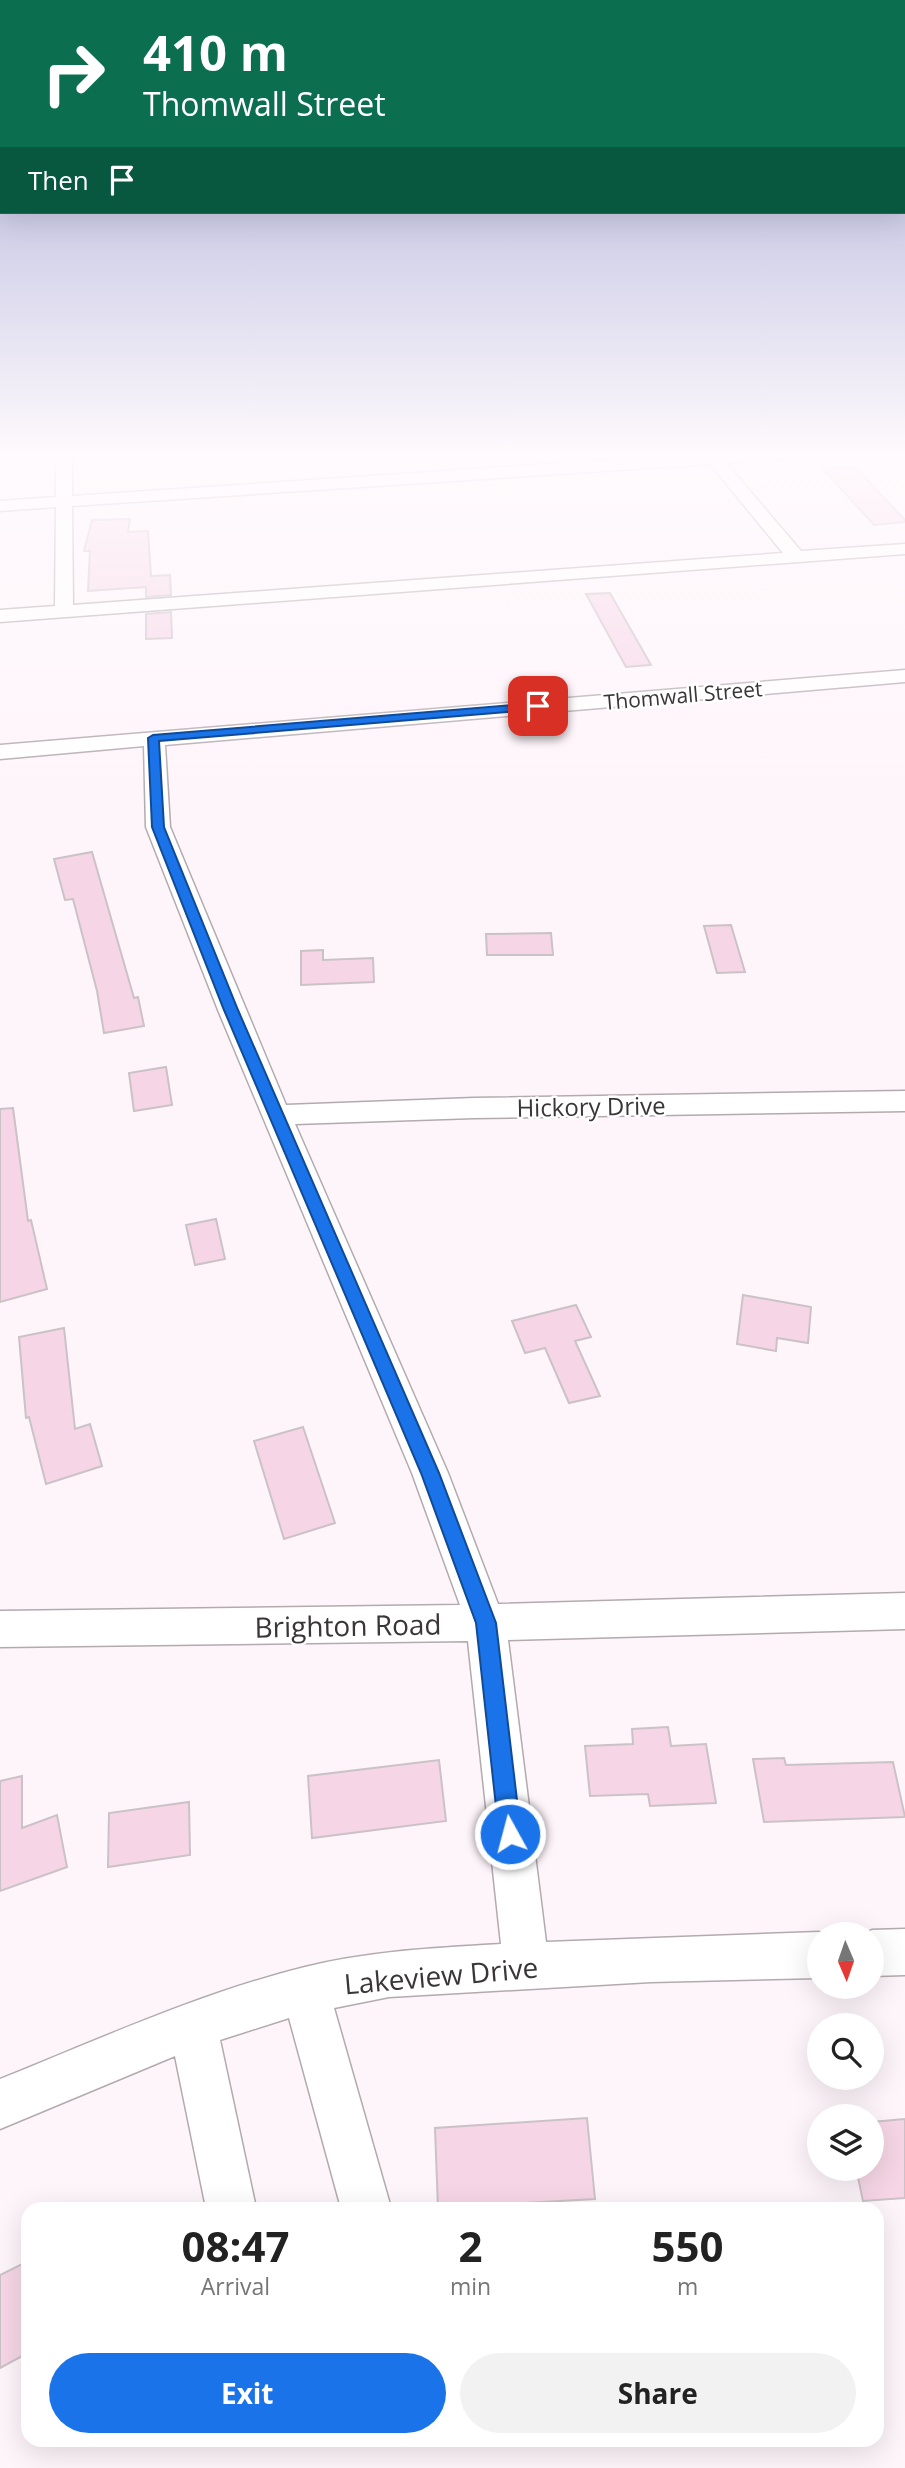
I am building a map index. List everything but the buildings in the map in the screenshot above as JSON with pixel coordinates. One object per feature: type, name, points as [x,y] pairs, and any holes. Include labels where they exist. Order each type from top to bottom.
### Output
[{"type":"street","points":[[64,569],[64,611]]},
{"type":"street","points":[[0,616],[642,569]]},
{"type":"street","name":"Thomwall Street","points":[[0,752],[905,676]]},
{"type":"street","points":[[153,738],[158,827],[231,1010],[430,1473],[486,1623],[526,1966]]},
{"type":"street","name":"Hickory Drive","points":[[278,1115],[488,1108],[905,1101]]},
{"type":"street","name":"Brighton Road","points":[[0,1629],[486,1623],[905,1611]]},
{"type":"street","points":[[884,1953],[905,1952]]},
{"type":"street","name":"Lakeview Drive","points":[[0,2104],[193,2025],[305,1990],[389,1974],[807,1955]]},
{"type":"street","points":[[305,1990],[364,2202]]},
{"type":"street","points":[[193,2025],[230,2202]]},
{"type":"route","points":[[510,1834],[486,1623],[430,1473],[231,1010],[208,945],[158,827],[153,738],[538,706]]}]
